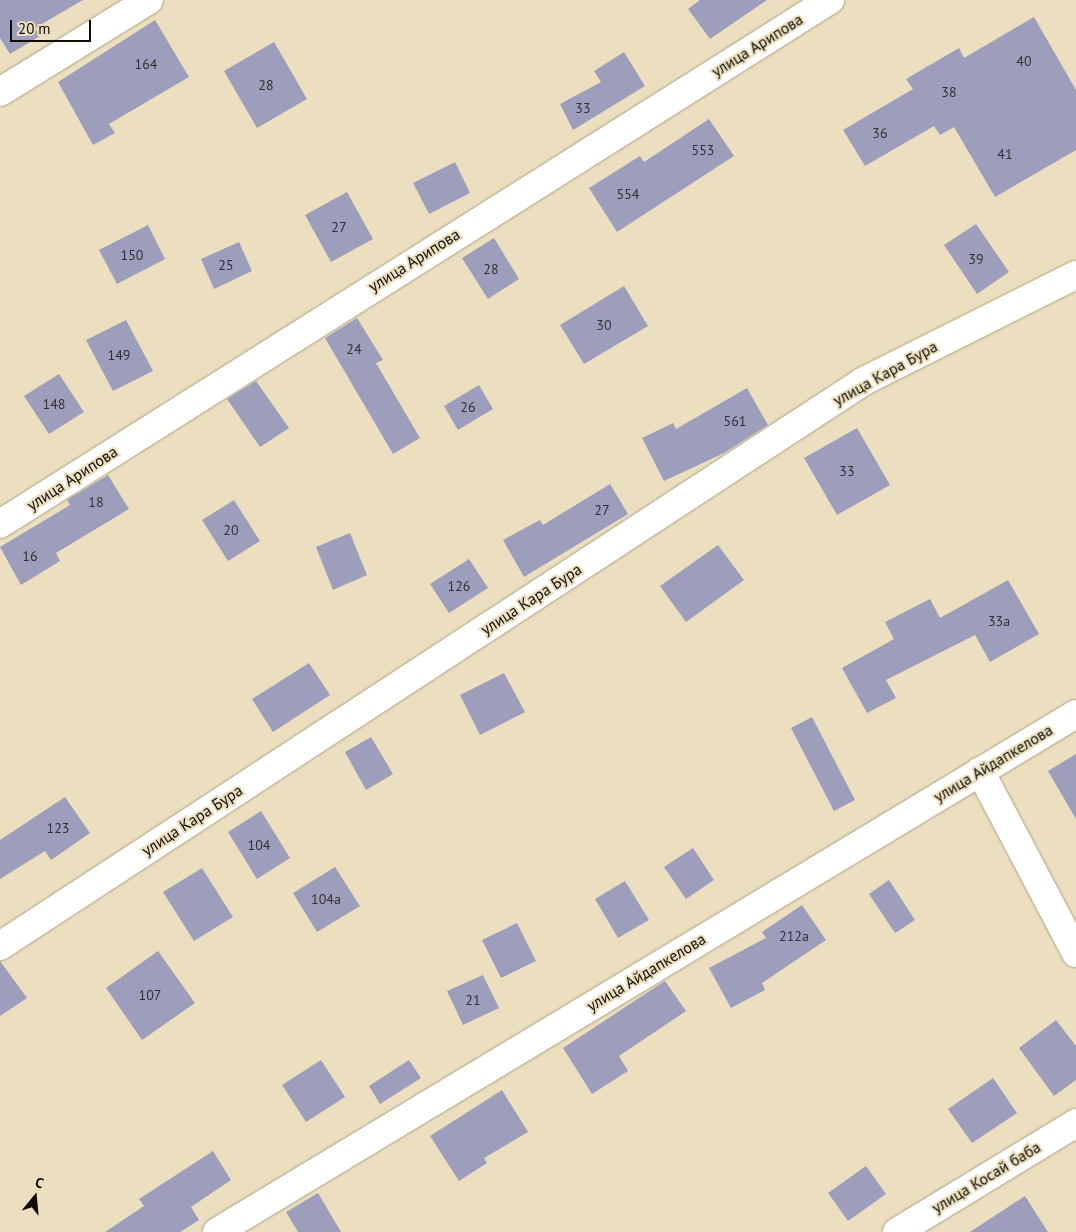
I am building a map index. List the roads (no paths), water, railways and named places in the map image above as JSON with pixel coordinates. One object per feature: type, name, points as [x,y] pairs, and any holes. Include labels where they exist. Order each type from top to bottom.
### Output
[{"type":"street","points":[[0,92],[149,0]]},
{"type":"street","name":"улица Арипова","points":[[0,524],[830,0]]},
{"type":"street","name":"улица Кара Бура","points":[[0,946],[864,381],[1076,275]]},
{"type":"street","name":"улица Айдапкелова","points":[[217,1232],[1076,714]]},
{"type":"street","points":[[980,771],[1076,953]]},
{"type":"street","name":"улица Косай баба","points":[[897,1232],[1076,1122]]}]
